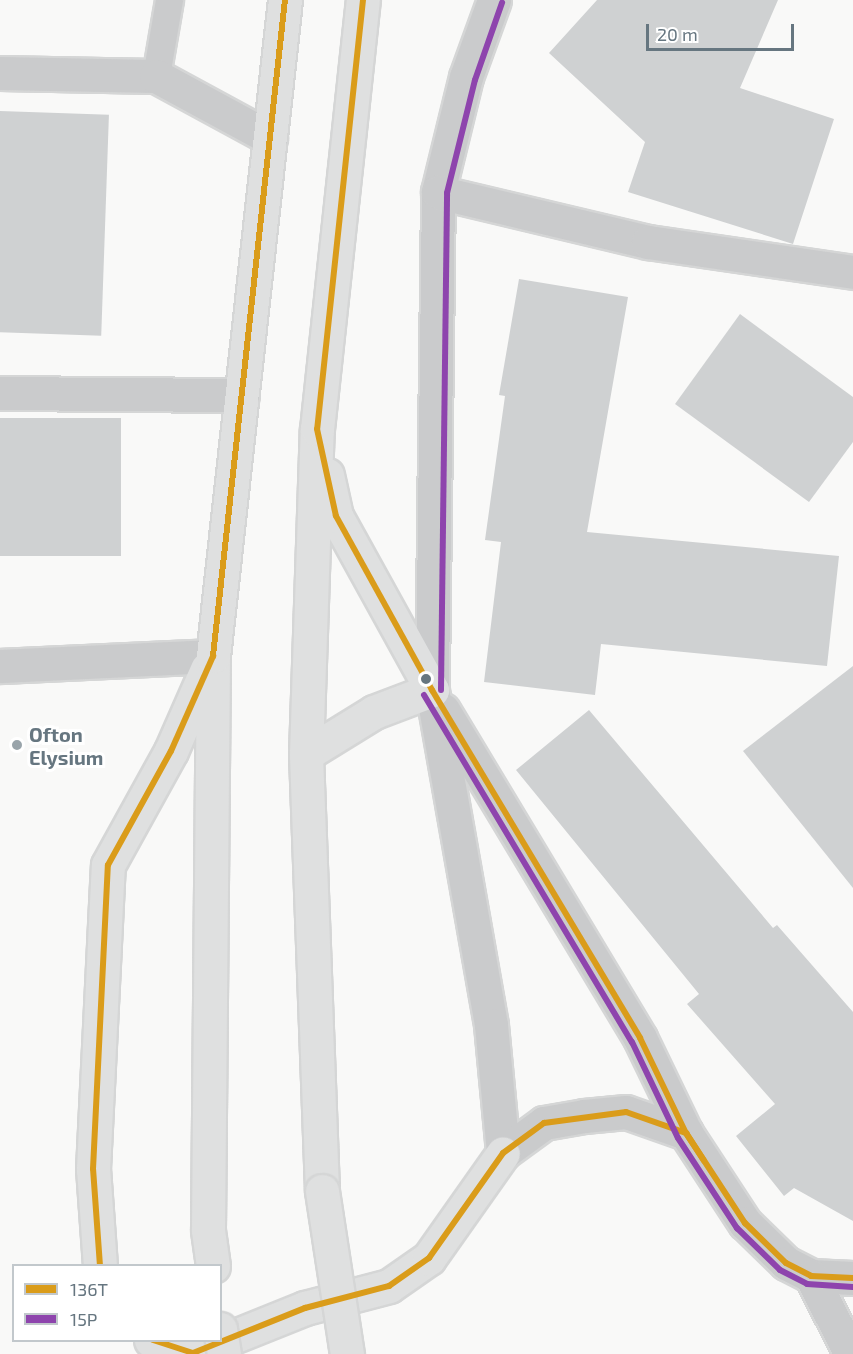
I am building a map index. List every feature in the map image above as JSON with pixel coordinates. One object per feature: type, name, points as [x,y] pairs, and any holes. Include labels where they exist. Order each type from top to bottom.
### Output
[{"type":"highway","points":[[213,1264],[208,1229],[213,656],[285,0]]},
{"type":"highway","points":[[347,1354],[322,1191],[306,754],[316,429],[363,0]]},
{"type":"highway","points":[[306,754],[374,712],[432,690],[336,516],[316,429]]},
{"type":"highway","points":[[100,1264],[93,1169],[108,865],[171,751],[213,656]]},
{"type":"highway","points":[[222,1341],[305,1308],[389,1286],[429,1258],[503,1153]]},
{"type":"highway","points":[[154,1342],[193,1353],[220,1342]]},
{"type":"street","points":[[494,0],[466,77],[438,192],[432,690],[491,1025],[503,1153]]},
{"type":"street","points":[[0,73],[156,76],[270,138]]},
{"type":"street","points":[[438,192],[648,242],[853,272]]},
{"type":"street","points":[[0,393],[242,395]]},
{"type":"street","points":[[0,666],[213,656]]},
{"type":"street","points":[[432,690],[640,1038],[686,1133],[745,1223],[786,1263],[811,1276],[853,1278]]},
{"type":"street","points":[[503,1153],[544,1123],[584,1116],[626,1112],[686,1133]]},
{"type":"street","points":[[811,1276],[851,1354]]},
{"type":"lane","points":[[156,76],[169,0]]},
{"type":"building","points":[[597,0],[778,0],[740,88],[834,119],[793,244],[628,192],[645,142],[549,53]]},
{"type":"building","points":[[0,111],[109,115],[101,336],[0,332]]},
{"type":"building","points":[[519,279],[628,297],[587,532],[839,556],[827,666],[601,644],[595,695],[484,682],[501,542],[485,540],[505,396],[499,395]]},
{"type":"building","points":[[740,314],[853,397],[853,442],[809,502],[675,404]]},
{"type":"building","points":[[0,418],[121,418],[121,556],[0,556]]},
{"type":"building","points":[[853,666],[853,888],[743,751]]},
{"type":"building","points":[[589,710],[773,928],[777,925],[853,1012],[853,1221],[794,1188],[784,1196],[736,1136],[775,1104],[687,1004],[699,994],[516,770]]},
{"type":"transit line","name":"136T","points":[[100,1264],[93,1169],[108,865],[171,751],[213,656],[285,0]]},
{"type":"transit line","name":"136T","points":[[363,0],[317,429],[336,516],[432,690],[640,1038],[686,1133],[745,1223],[786,1263],[811,1276],[853,1278]]},
{"type":"transit line","name":"15P","points":[[441,690],[447,193],[475,80],[502,3]]},
{"type":"transit line","name":"15P","points":[[424,695],[632,1042],[678,1138],[737,1228],[780,1270],[807,1284],[853,1287]]},
{"type":"transit line","name":"136T","points":[[222,1341],[305,1308],[389,1286],[429,1258],[503,1153],[544,1123],[626,1112],[686,1133],[704,1161]]},
{"type":"transit line","name":"136T","points":[[159,1342],[193,1353],[220,1342]]},
{"type":"place","name":"Ofton Elysium","points":[[17,745]]}]
